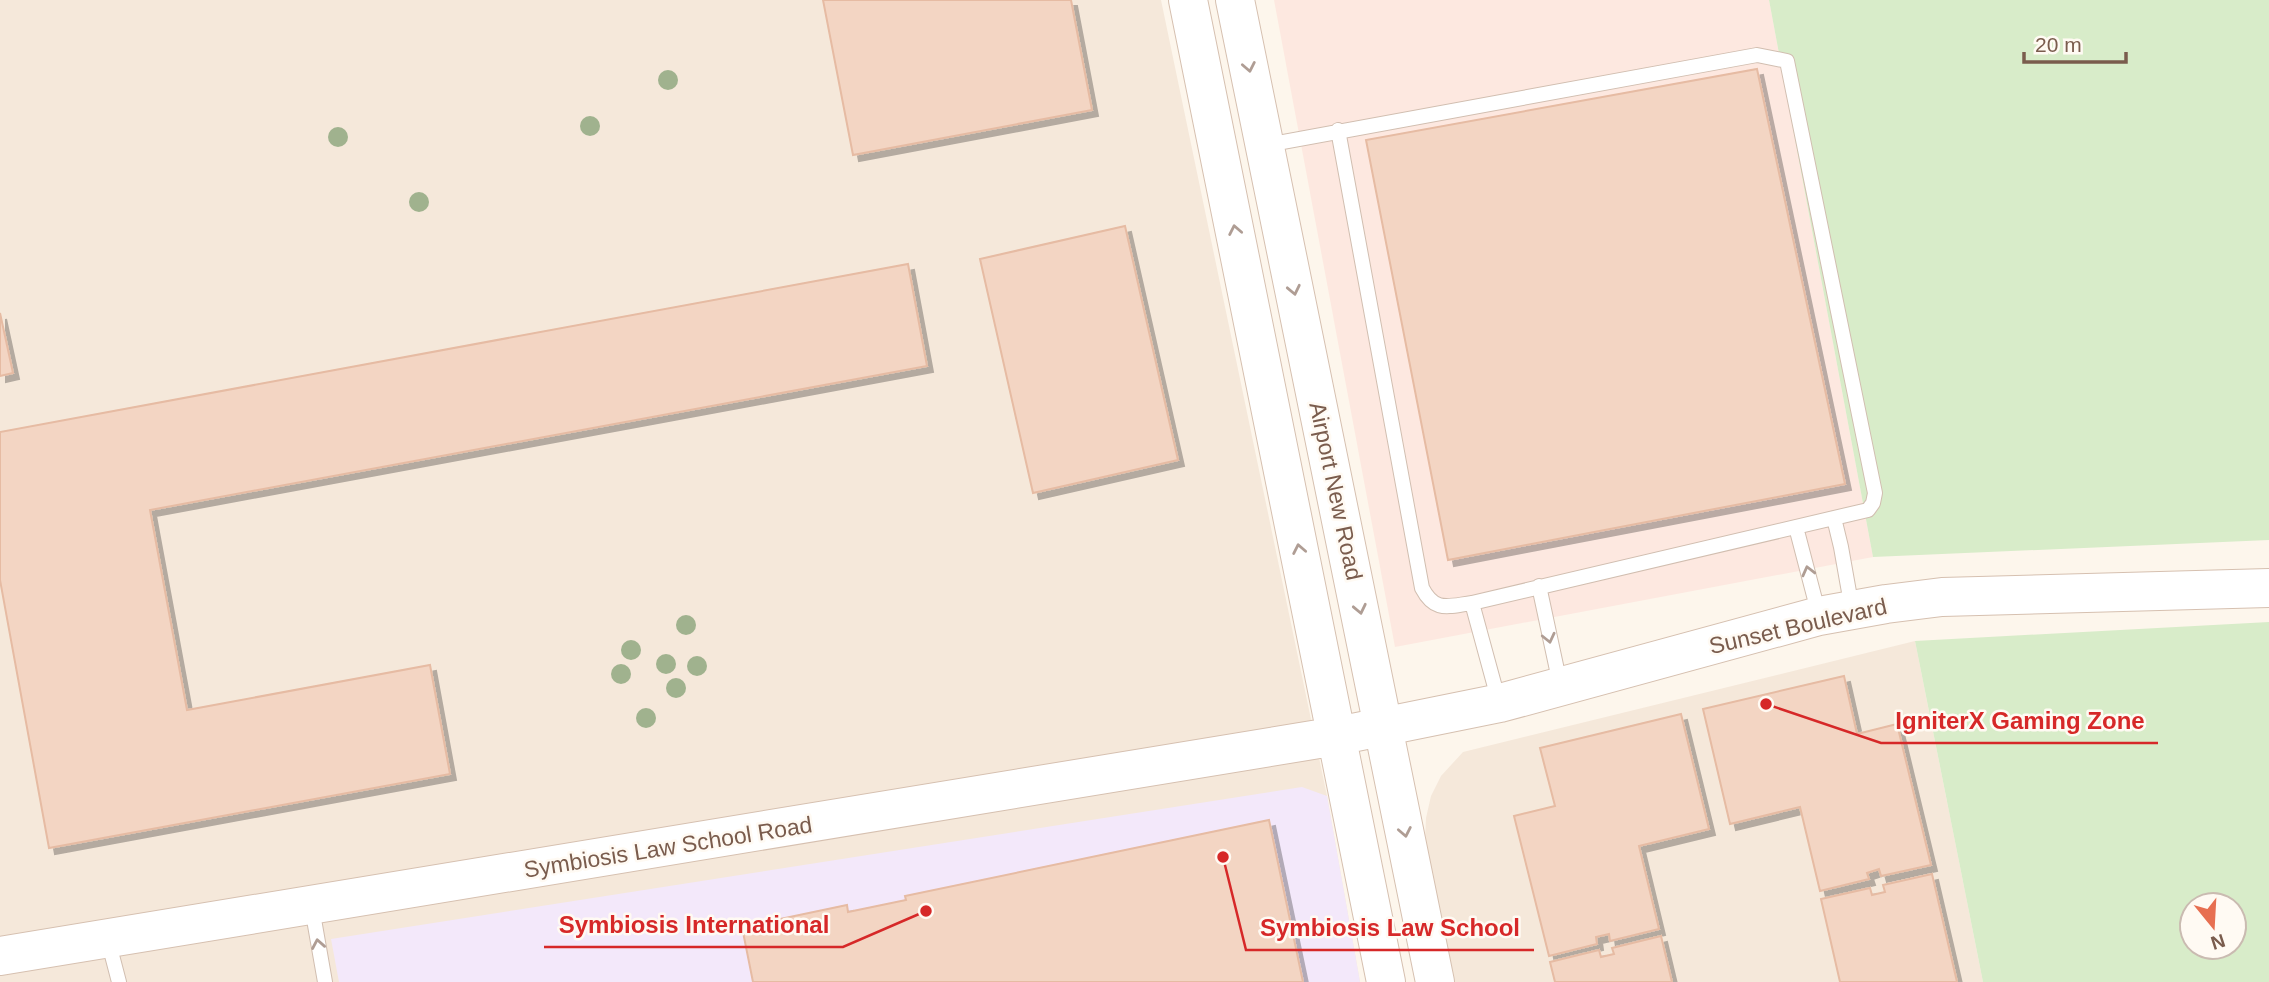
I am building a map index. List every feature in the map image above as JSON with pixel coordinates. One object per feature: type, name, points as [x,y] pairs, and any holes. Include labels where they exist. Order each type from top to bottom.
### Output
[{"type":"street","name":"Airport New Road","points":[[1188,0],[1386,982]]},
{"type":"street","name":"Airport New Road","points":[[1235,0],[1435,982]]},
{"type":"street","name":"Sunset Boulevard","points":[[1336,736],[1561,688],[1835,613],[1942,597],[2269,588]]},
{"type":"street","name":"Symbiosis Law School Road","points":[[0,956],[1336,736]]},
{"type":"lane","points":[[1264,145],[1338,130],[1757,55],[1787,61],[1875,493],[1873,503],[1868,510],[1834,519],[1472,603],[1443,607],[1428,599],[1422,588],[1338,130]]},
{"type":"lane","points":[[1834,519],[1841,547],[1835,613]]},
{"type":"lane","points":[[1796,527],[1835,613]]},
{"type":"lane","points":[[1539,586],[1561,688]]},
{"type":"lane","points":[[1472,603],[1500,703]]},
{"type":"lane","points":[[311,905],[325,982]]},
{"type":"lane","points":[[108,938],[119,982]]},
{"type":"shaded area","points":[[0,0],[1161,0],[1327,796],[1360,982],[0,982]]},
{"type":"shaded area","points":[[1274,0],[1769,0],[1873,557],[1395,647]]},
{"type":"shaded area","points":[[1915,641],[1983,982],[1455,982],[1425,841],[1431,796],[1441,776],[1463,752]]},
{"type":"shaded area","points":[[1302,787],[1327,796],[1360,982],[339,982],[331,939]]},
{"type":"green space","points":[[1769,0],[2269,0],[2269,540],[1873,557]]},
{"type":"green space","points":[[2269,622],[2269,982],[1983,982],[1915,641]]},
{"type":"building","points":[[823,0],[1071,0],[1092,110],[853,155]]},
{"type":"building","points":[[1757,69],[1845,484],[1448,560],[1366,140]]},
{"type":"building","points":[[1125,226],[1178,460],[1033,493],[980,259]]},
{"type":"building","points":[[908,264],[927,366],[150,510],[187,710],[430,665],[450,774],[49,848],[0,580],[0,432]]},
{"type":"building","points":[[0,313],[13,373],[0,376]]},
{"type":"building","points":[[1844,676],[1857,734],[1897,724],[1931,865],[1881,876],[1879,869],[1867,873],[1869,879],[1820,891],[1800,807],[1730,824],[1703,709]]},
{"type":"building","points":[[1681,714],[1709,829],[1639,846],[1659,929],[1610,941],[1609,934],[1596,937],[1597,944],[1549,956],[1514,816],[1555,806],[1540,748]]},
{"type":"building","points":[[1269,820],[1303,982],[753,982],[742,927],[847,905],[848,912],[906,900],[905,896]]},
{"type":"building","points":[[1932,874],[1957,982],[1840,982],[1821,899],[1870,888],[1872,895],[1885,892],[1883,885]]},
{"type":"building","points":[[1661,936],[1672,982],[1555,982],[1550,962],[1599,950],[1601,957],[1614,954],[1612,948]]},
{"type":"place","name":"IgniterX Gaming Zone","points":[[1766,704]]},
{"type":"place","name":"Symbiosis Law School","points":[[1223,857]]},
{"type":"place","name":"Symbiosis International","points":[[926,911]]}]
